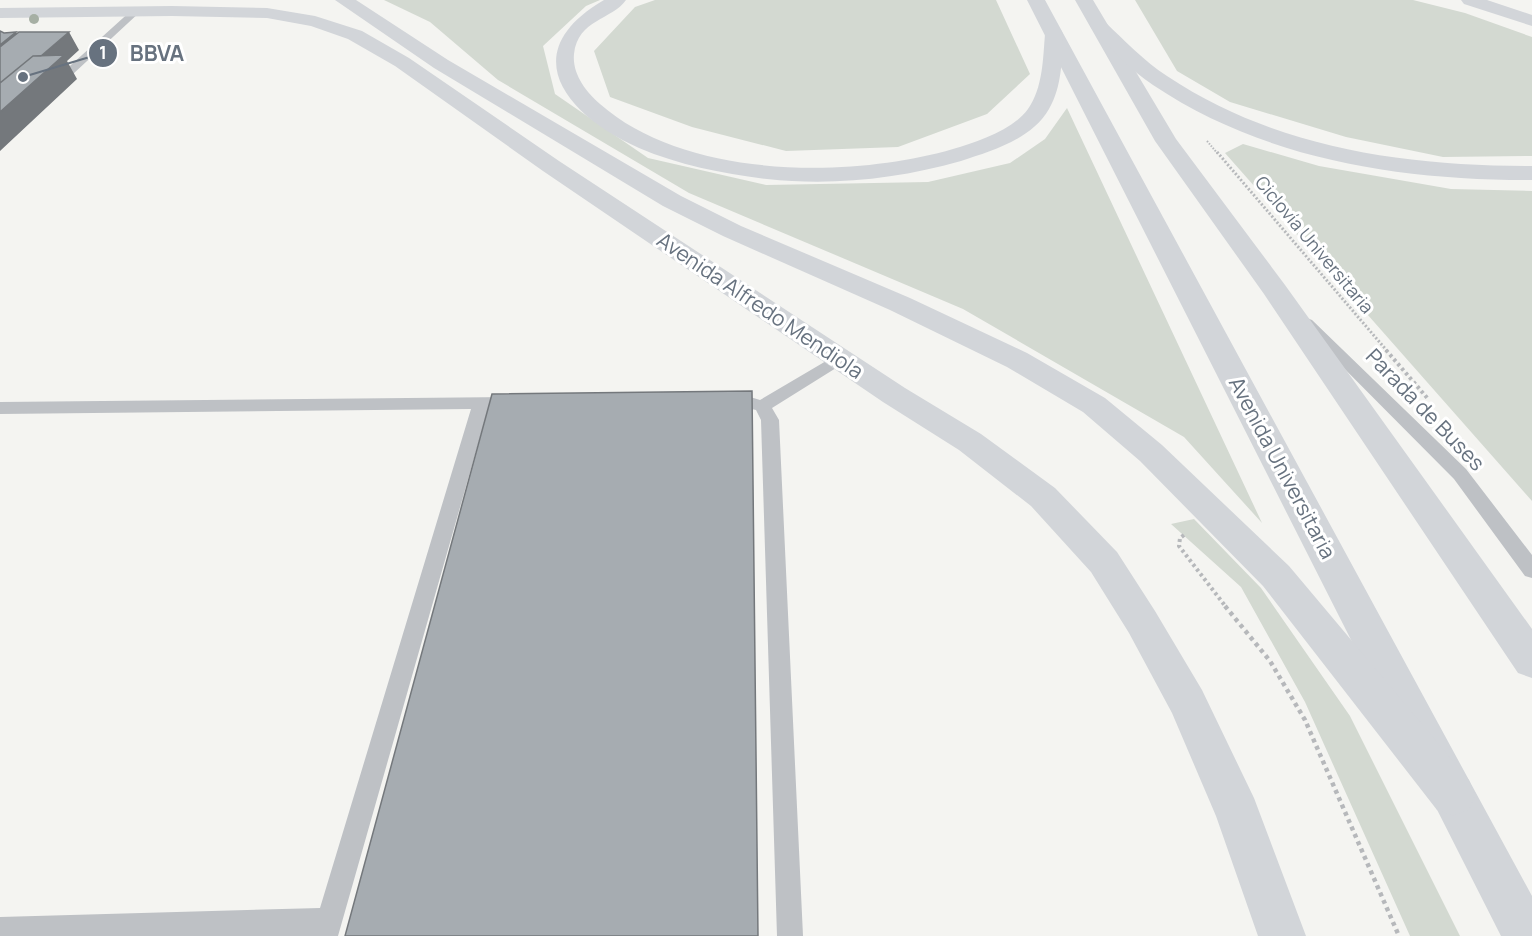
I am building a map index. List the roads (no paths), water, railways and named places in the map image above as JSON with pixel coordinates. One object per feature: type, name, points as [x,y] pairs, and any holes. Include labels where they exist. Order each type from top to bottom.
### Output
[{"type":"main road","points":[[344,0],[441,64],[672,201],[732,231],[900,304],[1017,360],[1094,405],[1151,453],[1276,576],[1453,795]]},
{"type":"main road","points":[[617,0],[589,17],[570,37],[564,58],[567,75],[585,103],[613,126],[649,144],[708,162],[770,172],[838,174],[888,170],[944,160],[981,148],[1014,131],[1038,111],[1047,92],[1054,34]]},
{"type":"main road","name":"Avenida Universitaria","points":[[1036,0],[1527,936]]},
{"type":"main road","points":[[1084,0],[1166,141],[1275,291],[1532,660]]},
{"type":"main road","points":[[1470,0],[1532,21]]},
{"type":"main road","name":"Avenida Alfredo Mendiola","points":[[0,13],[276,14],[315,21],[355,35],[402,62],[551,166],[838,359],[970,442],[1034,490],[1104,562],[1142,622],[1188,703],[1238,814],[1282,936]]},
{"type":"main road","points":[[1099,26],[1159,81],[1219,116],[1258,131],[1309,147],[1379,163],[1437,172],[1532,173]]},
{"type":"lane","points":[[44,95],[136,12]]},
{"type":"lane","name":"Parada de Buses","points":[[1275,291],[1460,474],[1532,570]]},
{"type":"lane","points":[[762,406],[838,359]]},
{"type":"lane","points":[[708,401],[743,401],[762,406],[770,420],[790,936]]},
{"type":"lane","points":[[0,930],[327,929],[481,403]]},
{"type":"lane","points":[[0,408],[529,403]]},
{"type":"place","name":"BBVA","points":[[23,77]]}]
